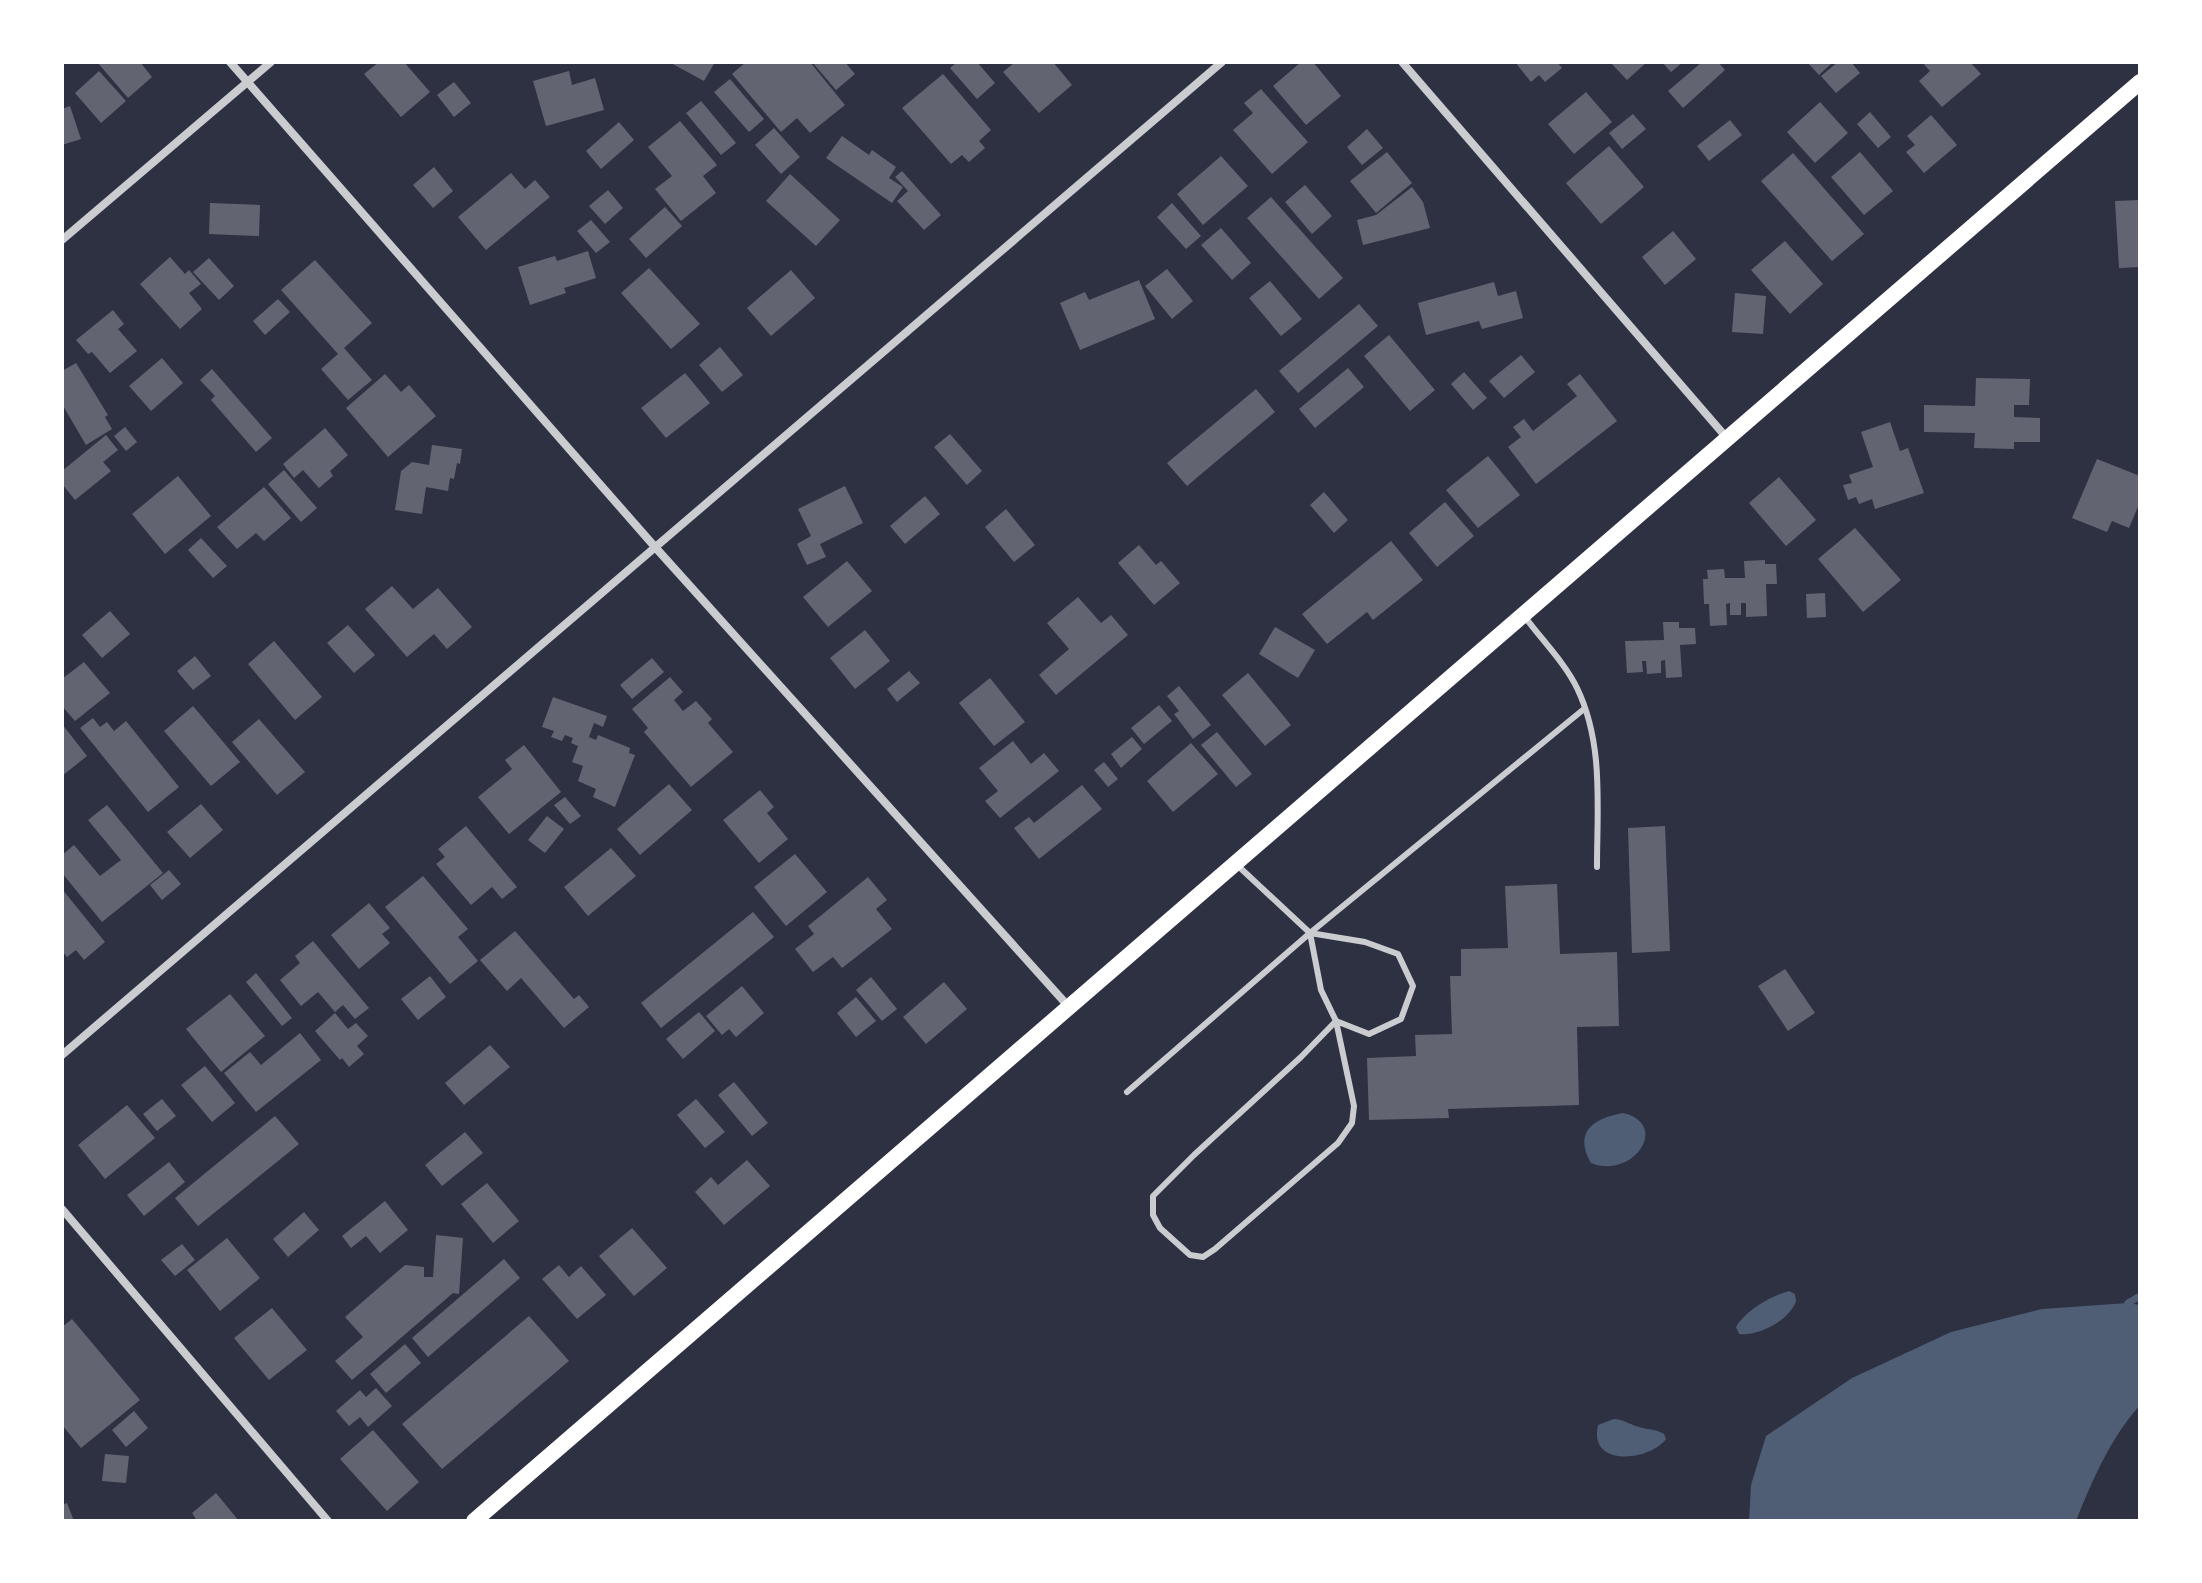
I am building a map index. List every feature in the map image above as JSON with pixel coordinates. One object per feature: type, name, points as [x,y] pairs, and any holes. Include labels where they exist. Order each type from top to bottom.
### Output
[{"type":"main road","points":[[474,1521],[2140,82]]},
{"type":"street","points":[[230,62],[655,547],[1069,1007]]},
{"type":"street","points":[[62,240],[271,62]]},
{"type":"street","points":[[62,1055],[1222,62]]},
{"type":"street","points":[[1402,62],[1726,437]]},
{"type":"street","points":[[62,1209],[328,1521]]},
{"type":"lane","points":[[1523,615],[1576,686],[1591,727],[1597,769],[1597,867]]},
{"type":"lane","points":[[1127,1092],[1310,933],[1584,709]]},
{"type":"lane","points":[[1236,864],[1310,933],[1365,942],[1398,954],[1413,986],[1401,1019],[1369,1034],[1336,1021]]},
{"type":"lane","points":[[1310,933],[1321,990],[1336,1021],[1354,1106],[1352,1123],[1338,1143],[1215,1249],[1203,1257],[1190,1255],[1155,1222],[1153,1196],[1336,1021]]},
{"type":"water","points":[[1623,1113],[1637,1119],[1644,1128],[1645,1138],[1641,1148],[1632,1158],[1620,1164],[1606,1166],[1591,1163],[1584,1143],[1589,1128],[1603,1119]]},
{"type":"water","points":[[1789,1291],[1795,1294],[1796,1301],[1787,1315],[1764,1330],[1739,1334],[1736,1327],[1752,1309]]},
{"type":"water","points":[[2128,1303],[2140,1305],[2140,1405],[2111,1446],[2076,1521],[1749,1521],[1751,1485],[1766,1436],[1852,1378],[1951,1332],[2042,1309]]},
{"type":"water","points":[[1614,1419],[1658,1431],[1666,1439],[1635,1456],[1611,1454],[1602,1448],[1597,1439],[1598,1425]]},
{"type":"building","points":[[97,62],[140,62],[152,77],[128,98]]},
{"type":"building","points":[[379,62],[404,62],[430,92],[401,117],[364,74]]},
{"type":"building","points":[[669,62],[715,62],[704,81]]},
{"type":"building","points":[[746,62],[810,62],[845,105],[810,133],[797,118],[781,132],[732,74]]},
{"type":"building","points":[[812,62],[845,62],[855,74],[836,90]]},
{"type":"building","points":[[957,62],[977,62],[995,83],[977,99],[950,68]]},
{"type":"building","points":[[1015,62],[1053,62],[1072,85],[1039,113],[1003,72]]},
{"type":"building","points":[[1301,62],[1313,62],[1341,96],[1306,125],[1273,86]]},
{"type":"building","points":[[1515,62],[1557,62],[1562,68],[1545,82],[1539,75],[1531,82]]},
{"type":"building","points":[[1610,62],[1647,62],[1627,80]]},
{"type":"building","points":[[1662,62],[1683,62],[1671,72]]},
{"type":"building","points":[[1702,62],[1718,62],[1725,70],[1683,108],[1668,91]]},
{"type":"building","points":[[1807,62],[1833,62],[1819,75]]},
{"type":"building","points":[[1838,62],[1851,62],[1860,73],[1836,93],[1821,76]]},
{"type":"building","points":[[1922,62],[1970,62],[1981,74],[1942,107],[1919,81],[1930,71]]},
{"type":"building","points":[[99,71],[126,101],[101,123],[75,93]]},
{"type":"building","points":[[569,71],[572,85],[595,78],[604,110],[546,126],[533,81]]},
{"type":"building","points":[[943,74],[991,130],[979,141],[985,148],[969,162],[962,155],[951,164],[902,108]]},
{"type":"building","points":[[730,79],[764,119],[749,132],[714,92]]},
{"type":"building","points":[[454,82],[471,103],[454,117],[437,95]]},
{"type":"building","points":[[1261,89],[1308,142],[1272,174],[1233,130],[1253,113],[1244,103]]},
{"type":"building","points":[[1586,92],[1612,122],[1574,154],[1548,124]]},
{"type":"building","points":[[701,101],[736,143],[721,155],[686,113]]},
{"type":"building","points":[[1820,102],[1848,133],[1815,163],[1787,132]]},
{"type":"building","points":[[70,106],[81,139],[62,145],[62,109]]},
{"type":"building","points":[[1870,112],[1891,137],[1878,148],[1857,124]]},
{"type":"building","points":[[1633,114],[1646,129],[1622,149],[1609,133]]},
{"type":"building","points":[[1931,115],[1957,145],[1924,173],[1906,152],[1915,145],[1907,136]]},
{"type":"building","points":[[1730,120],[1742,135],[1709,161],[1697,146]]},
{"type":"building","points":[[680,121],[717,165],[703,176],[716,193],[681,221],[655,189],[672,176],[648,147]]},
{"type":"building","points":[[619,122],[634,140],[601,169],[586,151]]},
{"type":"building","points":[[774,128],[800,157],[781,174],[755,145]]},
{"type":"building","points":[[1367,129],[1383,148],[1362,165],[1347,147]]},
{"type":"building","points":[[842,136],[869,155],[872,150],[896,167],[889,178],[903,187],[892,203],[826,158]]},
{"type":"building","points":[[1609,146],[1644,187],[1601,224],[1566,183]]},
{"type":"building","points":[[1387,152],[1412,183],[1376,213],[1350,181]]},
{"type":"building","points":[[1860,152],[1893,191],[1864,215],[1831,177]]},
{"type":"building","points":[[1793,153],[1864,234],[1832,261],[1761,181]]},
{"type":"building","points":[[1221,156],[1248,186],[1203,225],[1177,194]]},
{"type":"building","points":[[434,167],[453,191],[433,208],[413,185]]},
{"type":"building","points":[[902,171],[941,215],[924,230],[897,201],[908,191],[895,177]]},
{"type":"building","points":[[511,173],[525,189],[535,180],[550,197],[486,250],[458,217]]},
{"type":"building","points":[[790,174],[840,220],[816,246],[766,201]]},
{"type":"building","points":[[1305,185],[1332,216],[1312,234],[1285,202]]},
{"type":"building","points":[[1412,187],[1423,202],[1430,228],[1363,245],[1357,220],[1376,215]]},
{"type":"building","points":[[608,190],[623,208],[605,224],[589,206]]},
{"type":"building","points":[[1271,197],[1343,278],[1319,299],[1247,218]]},
{"type":"building","points":[[2140,200],[2140,267],[2119,268],[2115,201]]},
{"type":"building","points":[[210,203],[260,205],[259,236],[209,234]]},
{"type":"building","points":[[1172,203],[1201,236],[1186,249],[1157,217]]},
{"type":"building","points":[[665,207],[682,226],[646,258],[629,239]]},
{"type":"building","points":[[591,220],[610,242],[596,253],[577,231]]},
{"type":"building","points":[[1221,228],[1251,263],[1232,280],[1201,245]]},
{"type":"building","points":[[1673,231],[1696,259],[1665,285],[1642,257]]},
{"type":"building","points":[[1785,241],[1823,284],[1790,314],[1751,270]]},
{"type":"building","points":[[588,251],[596,278],[564,288],[566,293],[530,305],[518,267],[555,256],[557,261]]},
{"type":"building","points":[[170,257],[185,274],[189,270],[201,284],[189,293],[202,309],[180,329],[140,284]]},
{"type":"building","points":[[209,258],[234,286],[219,300],[193,272]]},
{"type":"building","points":[[315,260],[372,323],[344,348],[372,380],[348,400],[321,369],[338,354],[281,290]]},
{"type":"building","points":[[649,268],[700,324],[671,349],[621,293]]},
{"type":"building","points":[[1167,269],[1193,301],[1172,319],[1145,286]]},
{"type":"building","points":[[791,270],[815,298],[771,336],[747,308]]},
{"type":"building","points":[[1139,280],[1155,319],[1080,350],[1060,303],[1085,292],[1089,300]]},
{"type":"building","points":[[1270,281],[1302,319],[1281,336],[1249,298]]},
{"type":"building","points":[[1494,282],[1498,296],[1516,291],[1523,318],[1482,329],[1479,321],[1426,335],[1418,303]]},
{"type":"building","points":[[1735,293],[1766,296],[1763,334],[1732,332]]},
{"type":"building","points":[[278,299],[290,312],[265,335],[253,321]]},
{"type":"building","points":[[1359,304],[1378,326],[1298,393],[1279,371]]},
{"type":"building","points":[[113,310],[124,324],[118,329],[137,351],[110,373],[92,352],[88,354],[76,340]]},
{"type":"building","points":[[1389,335],[1435,390],[1410,411],[1364,356]]},
{"type":"building","points":[[720,347],[743,375],[722,392],[699,365]]},
{"type":"building","points":[[1521,355],[1535,372],[1504,398],[1489,381]]},
{"type":"building","points":[[162,358],[183,383],[151,411],[129,386]]},
{"type":"building","points":[[76,363],[108,415],[105,417],[112,429],[86,445],[62,404],[62,371]]},
{"type":"building","points":[[1348,368],[1364,387],[1315,428],[1299,409]]},
{"type":"building","points":[[212,369],[272,438],[256,452],[211,400],[215,396],[200,380]]},
{"type":"building","points":[[1464,372],[1487,398],[1473,410],[1451,384]]},
{"type":"building","points":[[685,373],[710,403],[666,438],[641,408]]},
{"type":"building","points":[[385,374],[401,392],[409,385],[436,416],[388,457],[346,408]]},
{"type":"building","points":[[1580,374],[1617,421],[1536,484],[1508,447],[1521,437],[1513,427],[1524,419],[1533,431],[1577,396],[1567,384]]},
{"type":"building","points":[[1976,378],[2030,379],[2029,405],[2014,405],[2014,417],[2040,418],[2040,442],[2014,442],[2014,449],[1974,448],[1975,433],[1924,432],[1924,405],[1975,406]]},
{"type":"building","points":[[1256,389],[1275,412],[1187,486],[1167,463]]},
{"type":"building","points":[[1890,422],[1900,451],[1908,448],[1924,493],[1875,509],[1872,499],[1859,504],[1856,497],[1848,500],[1843,485],[1852,483],[1849,475],[1873,467],[1861,432]]},
{"type":"building","points":[[125,427],[137,442],[126,451],[114,436]]},
{"type":"building","points":[[325,428],[348,455],[330,471],[333,476],[319,488],[303,470],[294,478],[283,464]]},
{"type":"building","points":[[950,434],[982,471],[967,485],[934,447]]},
{"type":"building","points":[[106,435],[118,450],[103,462],[111,471],[75,500],[62,484],[62,471]]},
{"type":"building","points":[[432,445],[462,449],[460,464],[457,463],[454,479],[450,478],[448,491],[426,487],[422,514],[395,510],[401,471],[412,462],[429,465]]},
{"type":"building","points":[[1488,456],[1520,495],[1478,528],[1446,490]]},
{"type":"building","points":[[2097,459],[2140,476],[2140,502],[2129,528],[2112,521],[2107,532],[2072,518]]},
{"type":"building","points":[[284,470],[317,508],[301,522],[268,484]]},
{"type":"building","points":[[178,476],[211,516],[165,554],[132,514]]},
{"type":"building","points":[[1779,477],[1816,520],[1786,546],[1749,503]]},
{"type":"building","points":[[845,486],[863,523],[820,544],[826,557],[807,565],[797,544],[811,536],[798,509]]},
{"type":"building","points":[[264,487],[291,518],[264,541],[256,533],[237,549],[217,527]]},
{"type":"building","points":[[1324,492],[1348,520],[1334,533],[1310,505]]},
{"type":"building","points":[[925,496],[940,514],[905,544],[890,526]]},
{"type":"building","points":[[1445,502],[1474,536],[1437,567],[1409,533]]},
{"type":"building","points":[[1006,509],[1035,545],[1014,562],[985,527]]},
{"type":"building","points":[[1855,528],[1901,580],[1863,612],[1818,559]]},
{"type":"building","points":[[201,538],[227,566],[213,578],[188,550]]},
{"type":"building","points":[[1391,541],[1423,580],[1373,620],[1367,612],[1327,644],[1302,614]]},
{"type":"building","points":[[1139,545],[1156,565],[1161,561],[1180,583],[1154,605],[1118,563]]},
{"type":"building","points":[[1765,560],[1765,564],[1776,564],[1777,584],[1766,584],[1767,616],[1746,617],[1746,603],[1741,603],[1741,615],[1730,615],[1730,603],[1726,604],[1727,625],[1710,626],[1709,604],[1704,604],[1703,579],[1708,579],[1707,570],[1724,569],[1725,578],[1745,578],[1744,561]]},
{"type":"building","points":[[847,561],[872,591],[828,627],[803,597]]},
{"type":"building","points":[[392,586],[413,609],[438,588],[472,627],[447,649],[434,634],[407,657],[365,609]]},
{"type":"building","points":[[1825,593],[1826,617],[1807,618],[1806,594]]},
{"type":"building","points":[[1078,597],[1101,623],[1111,615],[1128,635],[1056,695],[1039,675],[1069,649],[1047,623]]},
{"type":"building","points":[[110,611],[130,634],[102,658],[82,635]]},
{"type":"building","points":[[1663,622],[1679,622],[1679,628],[1695,628],[1696,644],[1680,645],[1682,677],[1666,678],[1665,660],[1661,661],[1661,673],[1647,674],[1646,661],[1642,661],[1643,672],[1627,673],[1625,641],[1664,640]]},
{"type":"building","points":[[348,625],[375,655],[354,673],[327,643]]},
{"type":"building","points":[[1275,627],[1315,650],[1298,678],[1259,654]]},
{"type":"building","points":[[865,630],[890,661],[855,689],[830,658]]},
{"type":"building","points":[[274,641],[322,697],[295,720],[248,664]]},
{"type":"building","points":[[195,656],[211,676],[193,690],[177,671]]},
{"type":"building","points":[[652,658],[664,672],[632,699],[620,685]]},
{"type":"building","points":[[84,662],[110,693],[75,721],[62,706],[62,679]]},
{"type":"building","points":[[909,671],[920,683],[897,702],[887,689]]},
{"type":"building","points":[[1248,673],[1291,725],[1265,746],[1222,695]]},
{"type":"building","points":[[670,677],[683,692],[674,700],[683,711],[696,701],[712,719],[708,723],[733,752],[691,787],[644,732],[648,728],[632,709]]},
{"type":"building","points":[[990,678],[1025,722],[994,746],[959,703]]},
{"type":"building","points":[[1179,686],[1211,725],[1193,739],[1174,714],[1179,711],[1167,696]]},
{"type":"building","points":[[553,697],[607,716],[603,727],[594,723],[589,737],[596,740],[598,735],[630,748],[629,753],[635,755],[615,807],[593,797],[596,789],[578,781],[583,766],[572,762],[578,746],[571,743],[573,738],[565,735],[562,741],[551,737],[554,731],[542,727]]},
{"type":"building","points":[[1159,705],[1172,721],[1144,744],[1131,728]]},
{"type":"building","points":[[193,706],[240,762],[211,786],[164,731]]},
{"type":"building","points":[[93,718],[100,727],[107,722],[114,731],[126,721],[179,787],[148,812],[80,728]]},
{"type":"building","points":[[259,719],[305,772],[277,795],[232,742]]},
{"type":"building","points":[[62,724],[87,756],[62,776]]},
{"type":"building","points":[[1217,732],[1252,774],[1236,787],[1201,745]]},
{"type":"building","points":[[1132,737],[1142,749],[1121,768],[1111,754]]},
{"type":"building","points":[[1013,741],[1031,764],[1044,753],[1059,771],[1000,818],[985,801],[998,791],[979,768]]},
{"type":"building","points":[[1191,743],[1218,774],[1173,812],[1147,781]]},
{"type":"building","points":[[524,745],[561,792],[509,834],[478,797],[512,769],[505,760]]},
{"type":"building","points":[[1104,762],[1118,779],[1108,787],[1094,770]]},
{"type":"building","points":[[669,784],[692,810],[640,855],[617,829]]},
{"type":"building","points":[[1082,785],[1102,809],[1039,859],[1014,828],[1029,817],[1034,823]]},
{"type":"building","points":[[760,790],[774,807],[767,813],[788,839],[759,863],[723,820]]},
{"type":"building","points":[[565,797],[581,816],[570,824],[554,805]]},
{"type":"building","points":[[201,804],[223,830],[190,858],[167,832]]},
{"type":"building","points":[[107,805],[163,873],[102,922],[62,873],[62,855],[74,845],[100,876],[121,860],[88,820]]},
{"type":"building","points":[[547,816],[564,829],[545,853],[528,840]]},
{"type":"building","points":[[466,826],[517,887],[502,899],[492,887],[471,905],[436,864],[445,857],[438,849]]},
{"type":"building","points":[[1665,826],[1670,951],[1632,953],[1628,828]]},
{"type":"building","points":[[611,848],[636,876],[588,916],[564,887]]},
{"type":"building","points":[[795,854],[827,892],[786,926],[754,887]]},
{"type":"building","points":[[169,870],[181,884],[162,900],[150,885]]},
{"type":"building","points":[[423,876],[468,929],[458,937],[478,961],[450,984],[385,907]]},
{"type":"building","points":[[868,877],[887,900],[876,909],[892,929],[842,968],[833,957],[813,972],[795,949],[814,934],[808,926]]},
{"type":"building","points":[[1557,884],[1560,954],[1617,952],[1619,1026],[1577,1027],[1579,1105],[1448,1109],[1449,1118],[1369,1120],[1367,1058],[1416,1056],[1415,1035],[1452,1034],[1450,976],[1461,976],[1461,949],[1508,948],[1505,886]]},
{"type":"building","points":[[62,889],[105,942],[84,960],[76,950],[67,957],[62,951]]},
{"type":"building","points":[[369,903],[390,928],[382,934],[390,943],[359,969],[331,935]]},
{"type":"building","points":[[753,912],[774,937],[661,1028],[641,1003]]},
{"type":"building","points":[[515,931],[574,999],[579,995],[589,1007],[564,1028],[521,978],[507,991],[480,960]]},
{"type":"building","points":[[313,941],[369,1008],[355,1019],[343,1005],[335,1012],[318,992],[301,1006],[280,980],[300,963],[295,956]]},
{"type":"building","points":[[1785,969],[1815,1013],[1788,1031],[1758,986]]},
{"type":"building","points":[[256,973],[292,1018],[282,1026],[246,982]]},
{"type":"building","points":[[430,976],[446,997],[418,1020],[401,999]]},
{"type":"building","points":[[871,977],[897,1009],[882,1021],[856,990]]},
{"type":"building","points":[[944,982],[967,1009],[926,1044],[903,1017]]},
{"type":"building","points":[[742,986],[764,1013],[736,1037],[729,1029],[722,1035],[706,1016]]},
{"type":"building","points":[[230,994],[265,1036],[221,1072],[186,1029]]},
{"type":"building","points":[[856,997],[876,1021],[856,1037],[837,1013]]},
{"type":"building","points":[[699,1012],[715,1031],[683,1059],[666,1039]]},
{"type":"building","points":[[335,1013],[348,1029],[356,1023],[368,1036],[357,1046],[364,1054],[349,1067],[315,1031]]},
{"type":"building","points":[[300,1033],[321,1060],[256,1112],[224,1073],[250,1052],[261,1065]]},
{"type":"building","points":[[490,1045],[510,1067],[464,1105],[445,1083]]},
{"type":"building","points":[[205,1066],[235,1103],[212,1122],[181,1085]]},
{"type":"building","points":[[734,1082],[768,1123],[752,1136],[718,1095]]},
{"type":"building","points":[[162,1099],[176,1116],[157,1131],[143,1114]]},
{"type":"building","points":[[696,1099],[725,1132],[705,1148],[677,1115]]},
{"type":"building","points":[[127,1105],[155,1138],[105,1179],[78,1145]]},
{"type":"building","points":[[275,1116],[299,1144],[198,1226],[175,1198]]},
{"type":"building","points":[[465,1132],[483,1153],[442,1186],[425,1165]]},
{"type":"building","points":[[747,1160],[770,1186],[724,1225],[695,1192],[711,1177],[718,1185]]},
{"type":"building","points":[[169,1162],[185,1182],[144,1216],[127,1195]]},
{"type":"building","points":[[487,1183],[519,1221],[493,1243],[461,1204]]},
{"type":"building","points":[[385,1201],[408,1230],[380,1253],[366,1236],[351,1248],[342,1236]]},
{"type":"building","points":[[304,1212],[319,1230],[288,1257],[273,1239]]},
{"type":"building","points":[[632,1228],[667,1268],[634,1296],[599,1256]]},
{"type":"building","points":[[436,1235],[463,1238],[459,1294],[453,1293],[352,1380],[335,1361],[363,1337],[345,1317],[405,1265],[424,1267],[424,1277],[433,1277]]},
{"type":"building","points":[[227,1238],[260,1278],[220,1311],[187,1270]]},
{"type":"building","points":[[182,1244],[195,1260],[175,1276],[161,1260]]},
{"type":"building","points":[[504,1259],[520,1278],[428,1357],[412,1338]]},
{"type":"building","points":[[559,1265],[569,1277],[581,1266],[606,1295],[577,1319],[542,1279]]},
{"type":"building","points":[[272,1308],[307,1350],[269,1380],[234,1338]]},
{"type":"building","points":[[529,1316],[569,1361],[442,1469],[402,1424]]},
{"type":"building","points":[[72,1319],[140,1400],[81,1448],[62,1425],[62,1327]]},
{"type":"building","points":[[405,1344],[421,1363],[386,1393],[370,1374]]},
{"type":"building","points":[[376,1388],[392,1406],[368,1427],[360,1417],[349,1426],[336,1411],[360,1390],[366,1397]]},
{"type":"building","points":[[134,1411],[148,1428],[126,1447],[112,1430]]},
{"type":"building","points":[[373,1430],[419,1482],[387,1511],[340,1459]]},
{"type":"building","points":[[105,1454],[129,1456],[126,1483],[102,1481]]},
{"type":"building","points":[[216,1493],[239,1521],[194,1521],[196,1519],[192,1513]]},
{"type":"building","points":[[67,1503],[74,1521],[62,1521],[62,1505]]},
{"type":"waterway","points":[[2128,1303],[2140,1296]]}]
